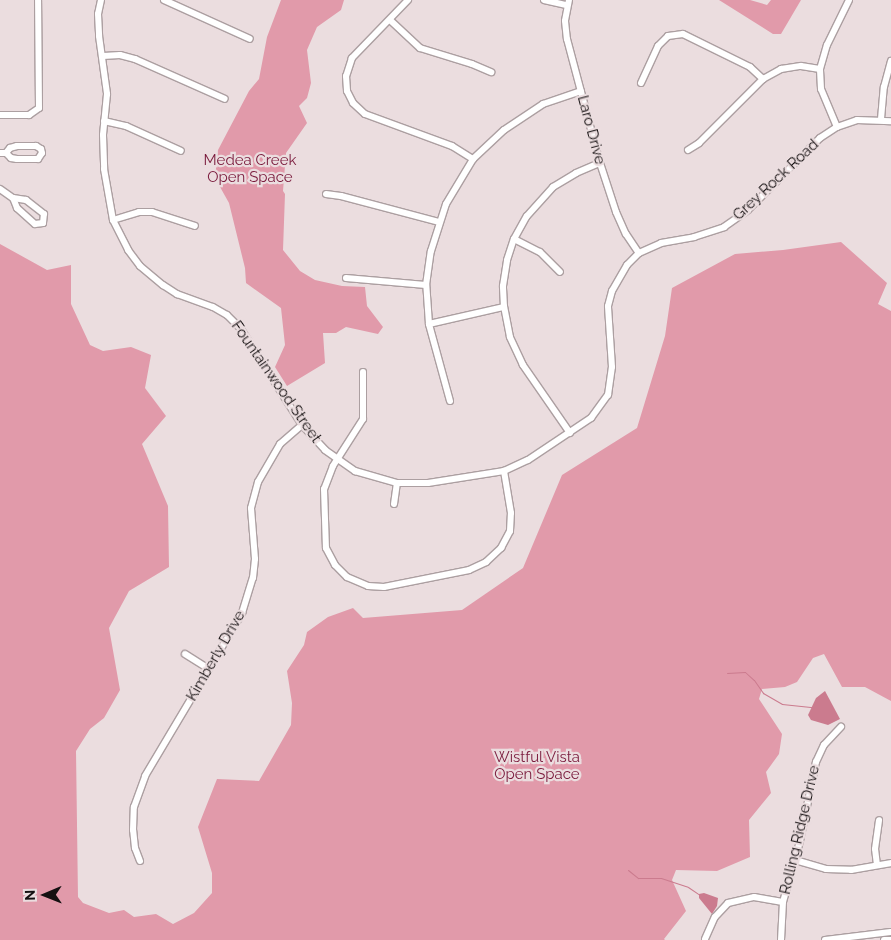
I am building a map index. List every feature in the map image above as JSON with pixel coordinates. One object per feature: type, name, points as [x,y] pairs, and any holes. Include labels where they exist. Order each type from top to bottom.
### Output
[{"type":"street","points":[[0,115],[29,115],[39,108],[38,0]]},
{"type":"street","name":"Fountainwood Street","points":[[101,0],[98,14],[107,94],[104,122],[104,169],[113,220],[128,250],[153,278],[177,294],[213,306],[227,315],[241,328],[302,425],[314,440],[337,460]]},
{"type":"street","points":[[164,0],[250,39]]},
{"type":"street","points":[[408,0],[352,58],[346,76],[347,92],[353,103],[365,114],[452,146],[473,159]]},
{"type":"street","points":[[544,0],[568,3]]},
{"type":"street","points":[[837,127],[821,89],[820,69],[827,45],[848,0]]},
{"type":"street","name":"Laro Drive","points":[[568,3],[567,39],[600,164],[616,212],[626,234],[640,253]]},
{"type":"street","points":[[390,20],[420,48],[491,72]]},
{"type":"street","points":[[641,83],[658,46],[668,36],[684,34],[743,64],[763,80]]},
{"type":"street","points":[[102,56],[120,55],[135,58],[225,99]]},
{"type":"street","points":[[881,119],[884,87],[891,61]]},
{"type":"street","points":[[688,150],[699,143],[763,80],[780,69],[801,66],[820,69]]},
{"type":"street","points":[[450,401],[429,324],[426,286],[431,251],[446,204],[473,159],[504,130],[543,104],[582,91]]},
{"type":"street","name":"Grey Rock Road","points":[[337,460],[367,476],[397,483],[428,483],[504,470],[528,460],[591,418],[608,395],[612,367],[608,306],[619,276],[640,253],[661,243],[694,238],[724,227],[748,210],[820,138],[837,127],[857,120],[881,119],[891,121]]},
{"type":"street","points":[[104,122],[126,126],[181,151]]},
{"type":"street","points":[[17,146],[36,146],[41,149],[42,153],[38,159],[17,160],[3,153],[17,146]]},
{"type":"street","points":[[570,433],[523,365],[510,337],[504,307],[503,286],[507,260],[514,239],[527,216],[553,187],[576,173],[600,164]]},
{"type":"street","points":[[0,189],[13,198],[26,200],[44,214],[43,223],[35,224],[16,208],[13,198]]},
{"type":"street","points":[[326,194],[341,196],[439,222]]},
{"type":"street","points":[[113,220],[139,212],[152,212],[194,226]]},
{"type":"street","points":[[514,239],[540,252],[560,272]]},
{"type":"street","points":[[346,278],[426,286]]},
{"type":"street","points":[[429,324],[504,307]]},
{"type":"street","points":[[363,372],[363,419],[327,477],[324,489],[326,548],[335,565],[347,577],[368,586],[384,587],[468,570],[486,562],[501,548],[510,531],[511,513],[504,470]]},
{"type":"street","name":"Kimberly Drive","points":[[140,861],[134,848],[132,830],[134,807],[145,776],[242,613],[251,588],[255,559],[251,508],[258,482],[280,444],[302,425]]},
{"type":"street","points":[[394,504],[397,483]]},
{"type":"street","points":[[185,654],[209,669]]},
{"type":"street","name":"Rolling Ridge Drive","points":[[781,940],[783,902],[795,860],[819,754],[824,745],[841,727]]},
{"type":"street","points":[[877,865],[875,848],[878,820]]},
{"type":"street","points":[[795,860],[826,869],[851,870],[891,863]]},
{"type":"street","points":[[705,939],[715,916],[728,903],[754,897],[783,902]]},
{"type":"street","points":[[825,940],[857,938],[891,932]]},
{"type":"street","points":[[884,940],[891,940]]},
{"type":"green space","name":"Medea Creek Open Space","points":[[281,0],[344,0],[341,10],[317,27],[307,50],[311,83],[307,98],[299,106],[307,123],[286,153],[283,191],[285,194],[283,250],[300,271],[315,280],[342,286],[365,287],[367,306],[383,327],[378,334],[346,327],[336,333],[323,333],[325,363],[287,386],[275,367],[285,345],[281,308],[246,283],[245,268],[229,203],[215,178],[218,150],[249,91],[259,79],[267,37]]},
{"type":"green space","points":[[719,0],[750,0],[767,5],[771,0],[801,0],[781,34],[773,34]]},
{"type":"green space","name":"Wistful Vista Open Space","points":[[841,242],[887,283],[878,304],[891,311],[891,701],[865,687],[842,687],[824,654],[813,658],[797,682],[785,687],[762,689],[759,699],[782,734],[779,754],[766,772],[771,793],[749,820],[750,857],[717,871],[676,870],[672,880],[686,911],[665,940],[0,940],[0,244],[47,270],[71,265],[71,304],[90,345],[103,351],[131,347],[151,355],[145,388],[166,416],[142,444],[168,506],[169,567],[129,591],[109,628],[120,690],[104,718],[90,729],[76,751],[78,897],[83,903],[109,913],[124,910],[134,917],[156,914],[173,924],[194,913],[212,893],[212,873],[198,827],[217,779],[259,781],[291,725],[292,703],[287,671],[304,645],[307,632],[328,617],[353,608],[363,618],[462,610],[523,568],[562,475],[637,428],[665,336],[672,288],[735,254]]},
{"type":"shaded area","points":[[825,691],[840,719],[828,725],[811,720],[808,715],[816,698]]},
{"type":"shaded area","points":[[704,893],[718,898],[717,906],[712,914],[699,898],[699,894]]},
{"type":"waterway","points":[[727,673],[745,672],[754,680],[763,693],[782,704],[813,707]]},
{"type":"waterway","points":[[628,870],[638,878],[661,878],[688,887],[700,895]]}]
